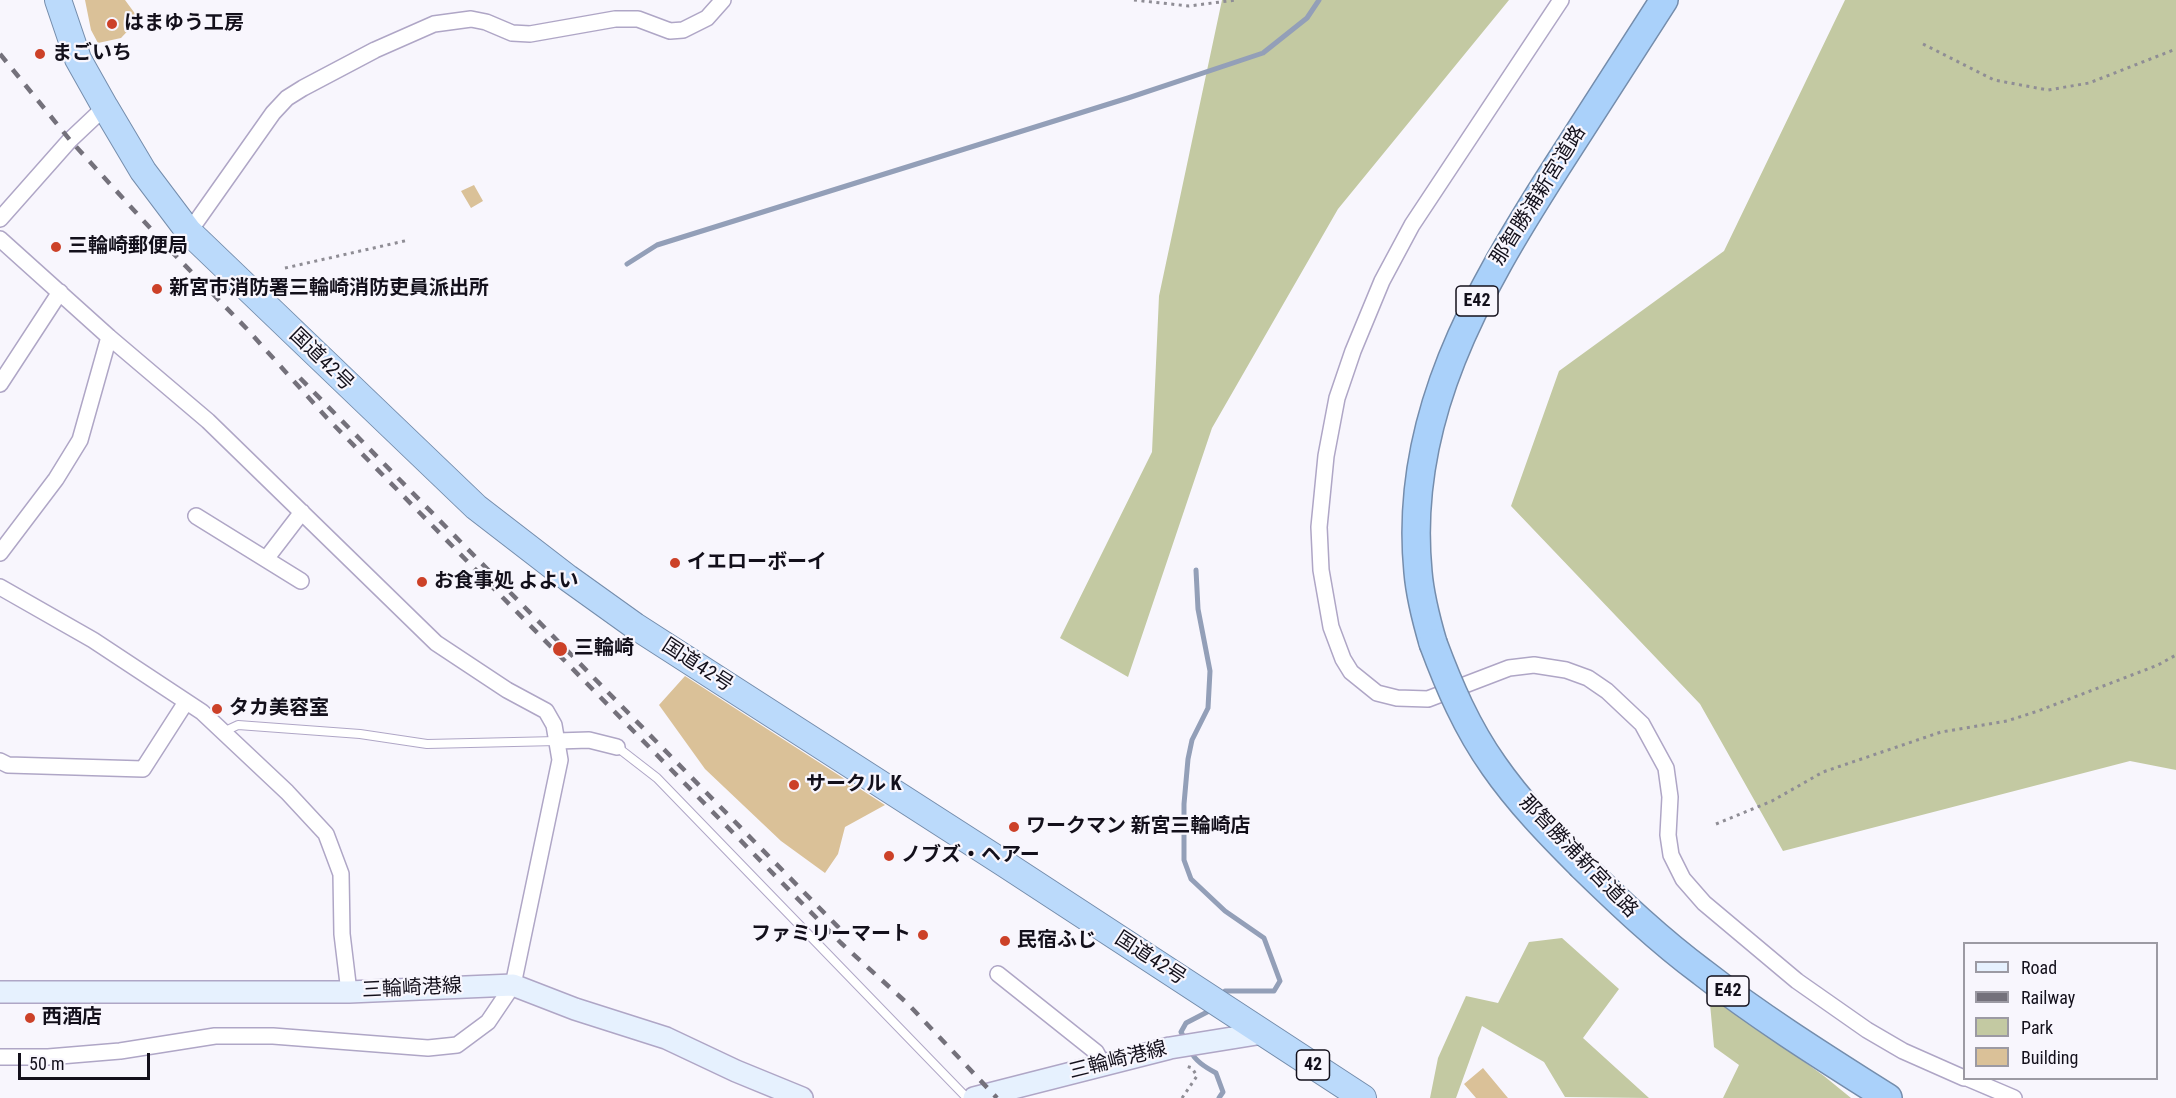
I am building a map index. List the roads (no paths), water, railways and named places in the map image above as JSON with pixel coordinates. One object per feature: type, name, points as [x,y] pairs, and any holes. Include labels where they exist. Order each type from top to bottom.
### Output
[{"type":"highway","name":"国道42号","points":[[58,0],[78,59],[105,107],[143,171],[189,232],[476,507],[635,626],[1364,1098]]},
{"type":"highway","name":"那智勝浦新宮道路","points":[[1664,0],[1520,224],[1466,323],[1445,374],[1422,456],[1417,495],[1418,573],[1424,609],[1432,643],[1447,682],[1468,723],[1493,766],[1535,819],[1623,907],[1702,972],[1806,1047],[1888,1098]]},
{"type":"main road","name":"三輪崎港線","points":[[0,992],[349,992],[513,985],[575,1009],[666,1038],[735,1071],[802,1098]]},
{"type":"main road","name":"三輪崎港線","points":[[974,1098],[1170,1048],[1263,1033]]},
{"type":"street","points":[[189,232],[273,113],[287,98],[375,50],[413,33],[434,24],[471,19],[486,22],[512,33],[530,34],[615,19],[638,19],[670,31],[683,30],[707,18],[723,0]]},
{"type":"street","points":[[1561,0],[1412,225],[1382,281],[1353,351],[1337,398],[1326,456],[1318,528],[1321,570],[1331,627],[1343,659],[1351,672],[1377,693],[1397,698],[1428,699],[1509,668],[1534,665],[1566,670],[1588,678],[1607,691],[1642,724],[1666,768],[1670,796],[1668,835],[1671,855],[1683,879],[1704,903],[1797,981],[1868,1030],[1903,1051],[1963,1077]]},
{"type":"street","points":[[0,219],[70,140],[105,107]]},
{"type":"street","points":[[0,239],[109,337],[208,421],[436,643],[507,690],[546,711],[555,725],[560,760],[513,985],[488,1022],[457,1045],[428,1047],[273,1036],[215,1036],[120,1051],[48,1057],[0,1057]]},
{"type":"street","points":[[0,384],[60,292]]},
{"type":"street","points":[[0,553],[56,479],[80,440],[109,337]]},
{"type":"street","points":[[266,559],[302,512]]},
{"type":"street","points":[[196,516],[301,581]]},
{"type":"street","points":[[0,587],[93,640],[202,712],[287,792],[326,834],[341,873],[342,934],[349,992]]},
{"type":"street","points":[[0,762],[8,765],[143,769],[186,702]]},
{"type":"street","points":[[557,741],[590,740],[617,747]]},
{"type":"street","points":[[998,974],[1096,1052],[1103,1065]]},
{"type":"street","points":[[1971,1080],[2014,1098]]},
{"type":"lane","points":[[223,732],[238,725],[360,734],[427,744],[557,741]]},
{"type":"lane","points":[[617,747],[657,778],[967,1098]]},
{"type":"waterway","points":[[627,264],[657,245],[1128,98],[1263,53],[1307,18],[1319,0]]},
{"type":"waterway","points":[[1196,570],[1198,609],[1210,671],[1208,708],[1192,740],[1188,759],[1184,804],[1184,860],[1191,879],[1225,911],[1264,938],[1280,981],[1274,991],[1225,991],[1221,996]]},
{"type":"waterway","points":[[1186,1041],[1181,1032],[1186,1023],[1213,1009]]},
{"type":"waterway","points":[[1190,1050],[1198,1061],[1216,1073],[1223,1092],[1219,1098]]},
{"type":"railway","points":[[0,54],[70,140],[327,418],[841,943],[908,1004],[997,1098]]},
{"type":"railway","points":[[300,378],[842,931]]},
{"type":"place","name":"はまゆう工房","points":[[112,24]]},
{"type":"place","name":"まごいち","points":[[40,54]]},
{"type":"place","name":"三輪崎郵便局","points":[[56,247]]},
{"type":"place","name":"新宮市消防署三輪崎消防吏員派出所","points":[[157,289]]},
{"type":"place","name":"イエローボーイ","points":[[675,563]]},
{"type":"place","name":"お食事処 よよい","points":[[422,582]]},
{"type":"place","name":"三輪崎","points":[[560,649]]},
{"type":"place","name":"タカ美容室","points":[[217,709]]},
{"type":"place","name":"サークル K","points":[[794,785]]},
{"type":"place","name":"ワークマン 新宮三輪崎店","points":[[1014,827]]},
{"type":"place","name":"ノブズ・ヘアー","points":[[889,856]]},
{"type":"place","name":"ファミリーマート","points":[[923,935]]},
{"type":"place","name":"民宿ふじ","points":[[1005,941]]},
{"type":"place","name":"西酒店","points":[[30,1018]]}]
